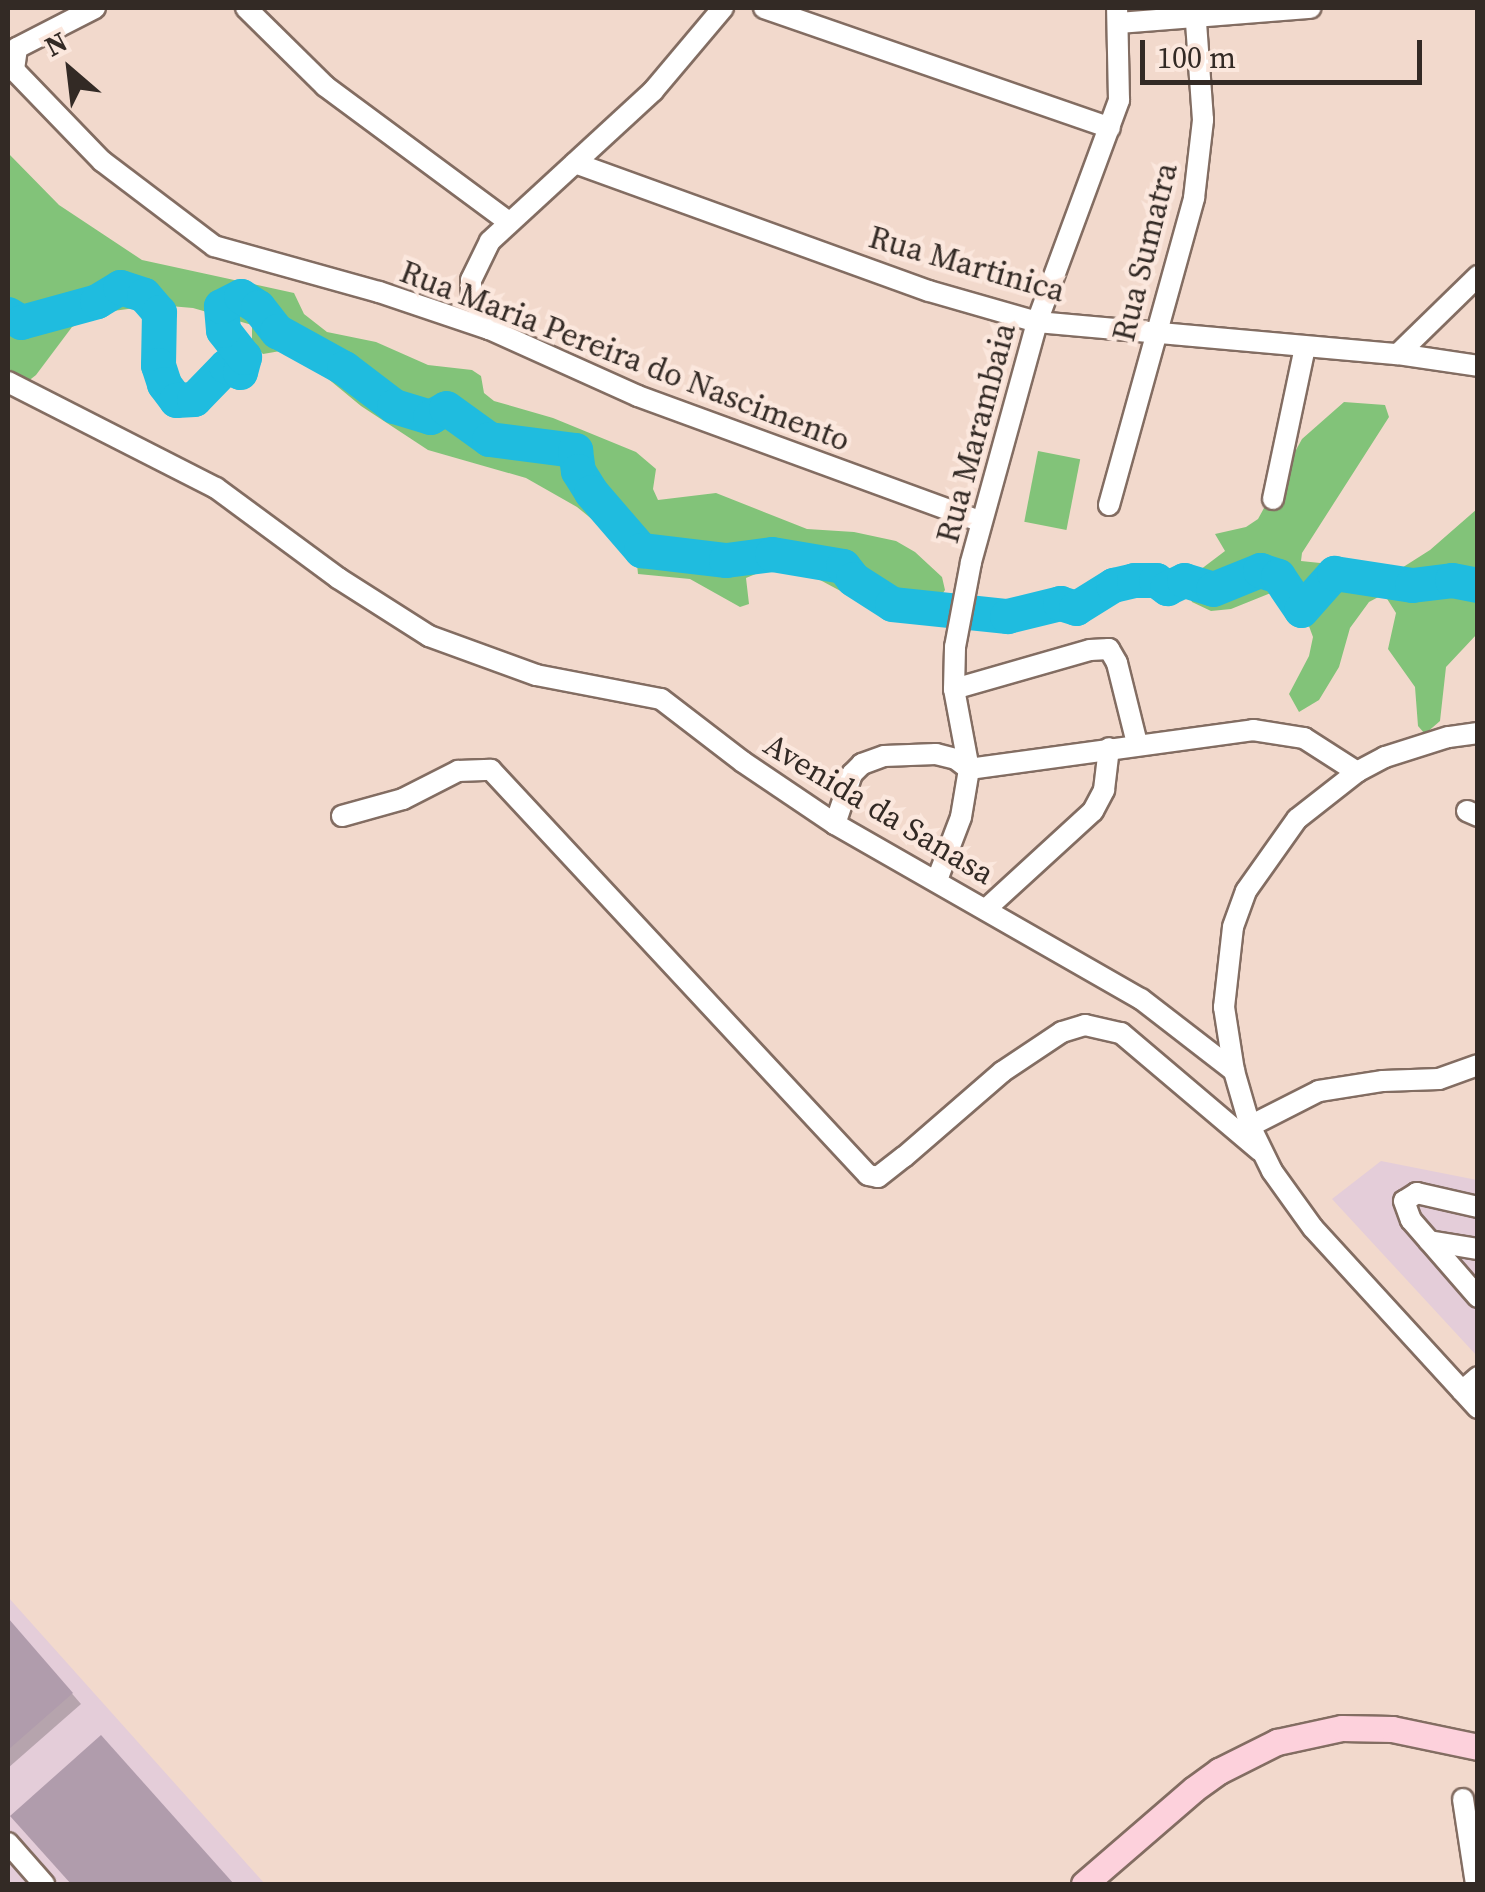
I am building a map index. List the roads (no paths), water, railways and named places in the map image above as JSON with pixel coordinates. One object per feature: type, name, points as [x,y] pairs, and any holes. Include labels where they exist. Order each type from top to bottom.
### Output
[{"type":"main road","points":[[1084,1884],[1218,1772],[1276,1742],[1342,1728],[1392,1729],[1478,1747]]},
{"type":"street","name":"Rua Maria Pereira do Nascimento","points":[[95,8],[17,48],[14,70],[102,162],[214,246],[380,292],[489,329],[726,430],[980,522]]},
{"type":"street","points":[[246,8],[325,86],[508,222]]},
{"type":"street","points":[[489,329],[471,294],[471,280],[490,241],[652,91],[723,8]]},
{"type":"street","points":[[764,8],[1110,128]]},
{"type":"street","points":[[1118,15],[1310,8]]},
{"type":"street","name":"Rua Sumatra","points":[[1109,505],[1188,233],[1203,120],[1196,12]]},
{"type":"street","name":"Rua Marambaia","points":[[937,880],[961,817],[970,768],[954,689],[955,646],[970,562],[1037,322],[1068,228],[1118,100],[1118,15]]},
{"type":"street","name":"Rua Martinica","points":[[575,163],[929,291],[1037,322],[1398,354],[1478,366]]},
{"type":"street","points":[[1398,354],[1478,276]]},
{"type":"street","points":[[1273,499],[1305,347]]},
{"type":"street","name":"Avenida da Sanasa","points":[[8,382],[119,435],[216,488],[338,578],[429,636],[536,675],[661,699],[743,762],[835,824],[1140,999],[1234,1071]]},
{"type":"street","points":[[954,689],[1090,650],[1109,649],[1117,662],[1136,743]]},
{"type":"street","points":[[835,824],[852,774],[870,759],[936,754],[956,758],[970,768],[1136,743],[1278,732],[1322,746],[1357,772]]},
{"type":"street","points":[[1478,733],[1416,745],[1357,772],[1297,820],[1246,891],[1233,927],[1224,1007],[1234,1071],[1260,1151],[1313,1228],[1470,1384],[1478,1408]]},
{"type":"street","points":[[986,909],[1094,812],[1104,790],[1109,748]]},
{"type":"street","points":[[342,816],[403,799],[458,772],[491,770],[868,1175],[878,1176],[904,1158],[1002,1072],[1062,1032],[1085,1025],[1121,1034],[1260,1151]]},
{"type":"street","points":[[1250,1126],[1319,1091],[1383,1080],[1439,1078],[1478,1065]]},
{"type":"street","points":[[1478,1206],[1417,1193],[1407,1196],[1407,1214],[1478,1297]]},
{"type":"street","points":[[1429,1241],[1478,1249]]},
{"type":"street","points":[[1462,1799],[1476,1884]]},
{"type":"street","points":[[8,1843],[44,1884]]},
{"type":"waterway","points":[[8,314],[21,322],[97,301],[120,287],[144,295],[159,312],[158,365],[164,384],[176,400],[194,399],[226,366],[240,372],[244,357],[223,330],[221,306],[241,296],[258,307],[277,331],[344,368],[394,406],[430,417],[446,408],[489,439],[575,450],[578,471],[591,492],[641,550],[726,560],[772,554],[843,566],[853,579],[892,604],[1007,616],[1060,603],[1076,608],[1113,585],[1134,580],[1156,580],[1167,588],[1184,580],[1213,589],[1260,570],[1278,576],[1301,610],[1334,573],[1412,585],[1452,580],[1478,585]]}]
